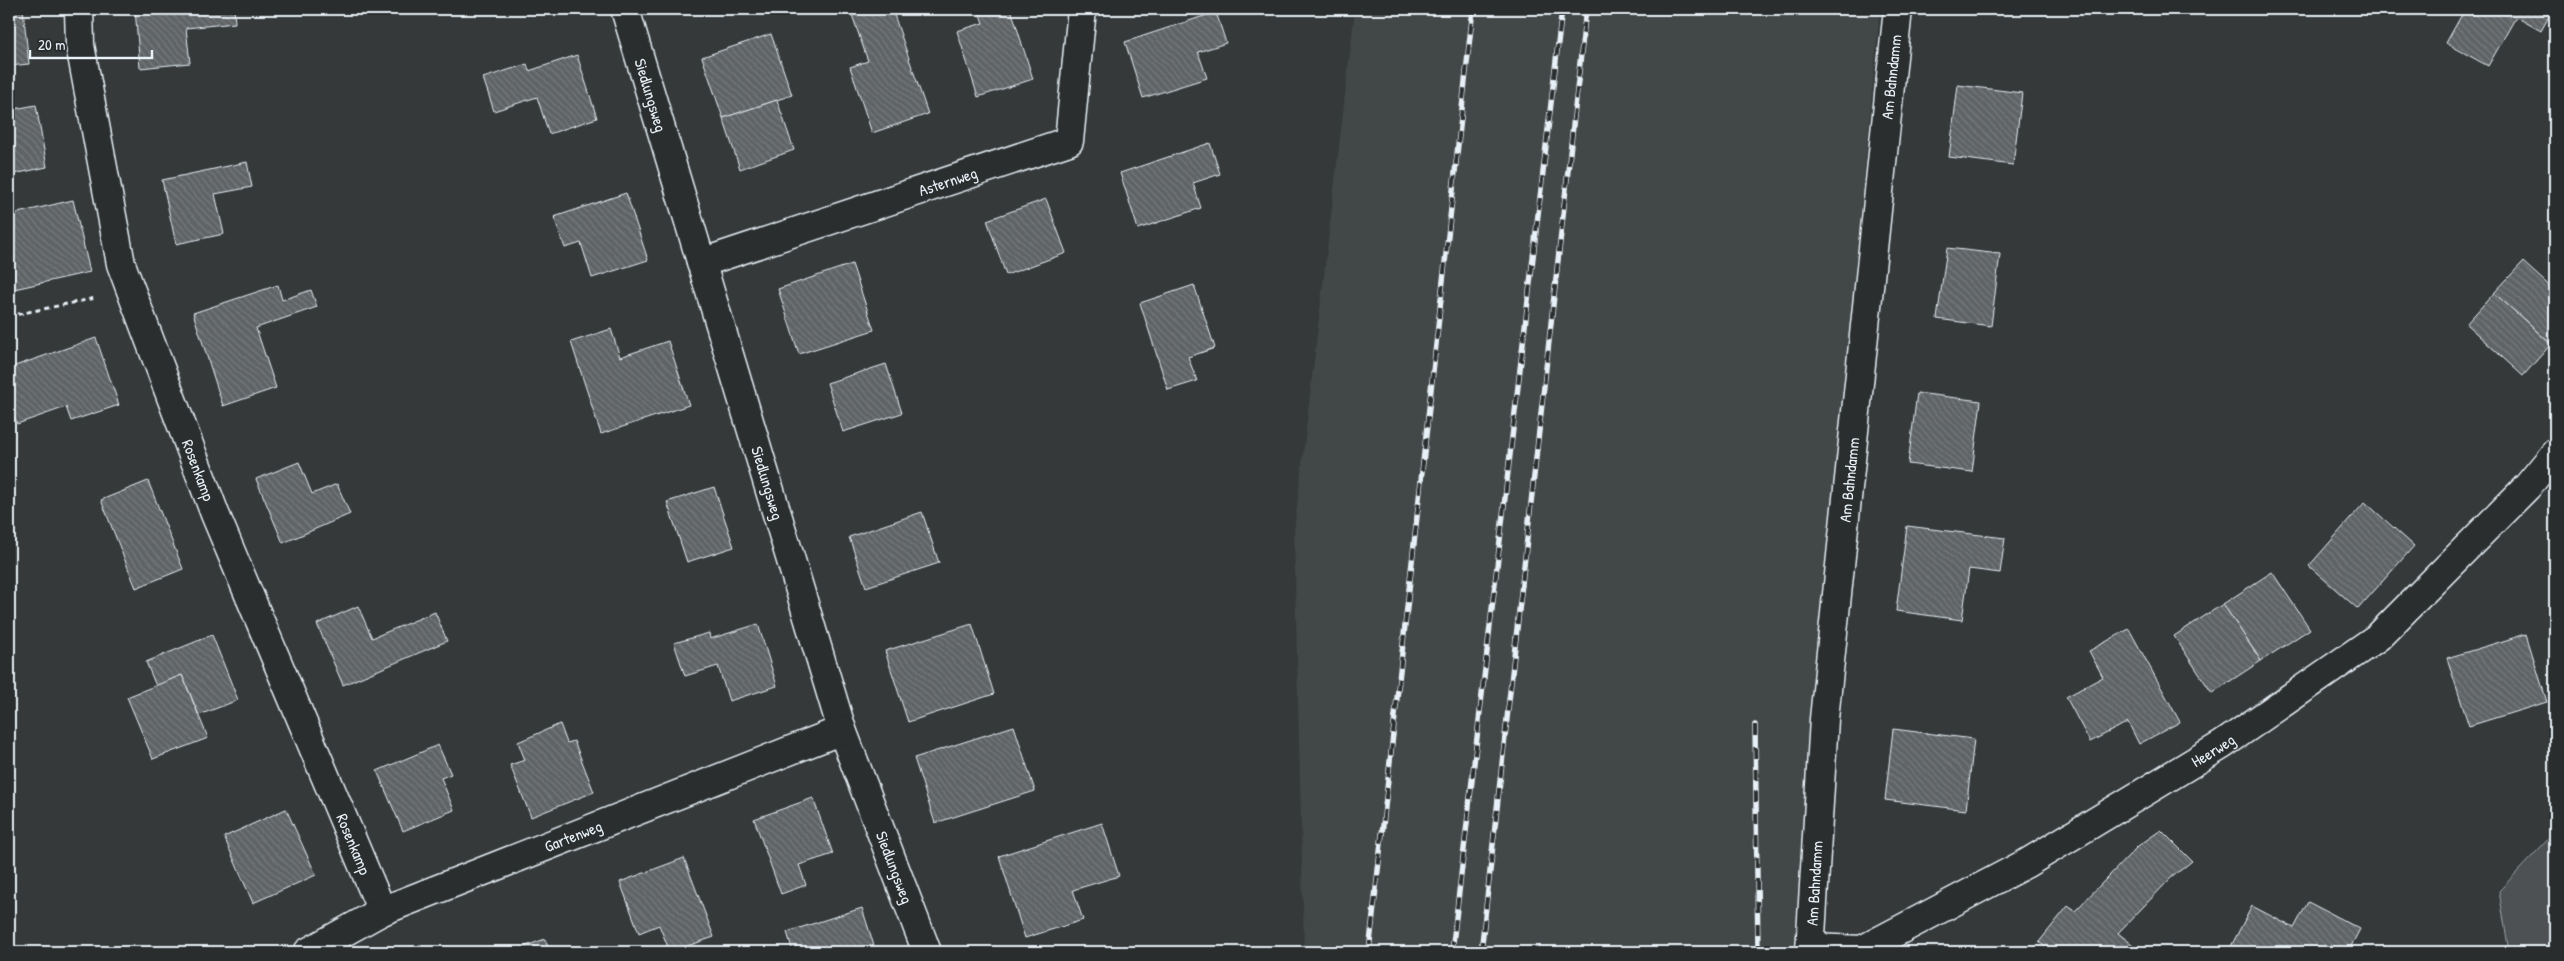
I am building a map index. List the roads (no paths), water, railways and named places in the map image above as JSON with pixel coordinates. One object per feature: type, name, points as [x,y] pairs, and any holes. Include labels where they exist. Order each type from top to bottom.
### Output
[{"type":"street","name":"Rosenkamp","points":[[78,9],[80,45],[121,264],[215,514],[382,911]]},
{"type":"street","name":"Siedlungsweg","points":[[625,9],[842,730],[928,952]]},
{"type":"street","name":"Asternweg","points":[[701,263],[1069,140],[1082,9]]},
{"type":"street","name":"Am Bahndamm","points":[[1810,950],[1824,719],[1898,9]]},
{"type":"street","name":"Heerweg","points":[[1810,950],[1862,950],[2027,863],[2222,745],[2378,637],[2527,487],[2555,453]]},
{"type":"street","name":"Gartenweg","points":[[308,952],[382,911],[842,730]]},
{"type":"railway","points":[[1369,952],[1473,9]]},
{"type":"railway","points":[[1452,952],[1562,9]]},
{"type":"railway","points":[[1481,952],[1586,9]]},
{"type":"railway","points":[[1755,725],[1758,951]]}]
